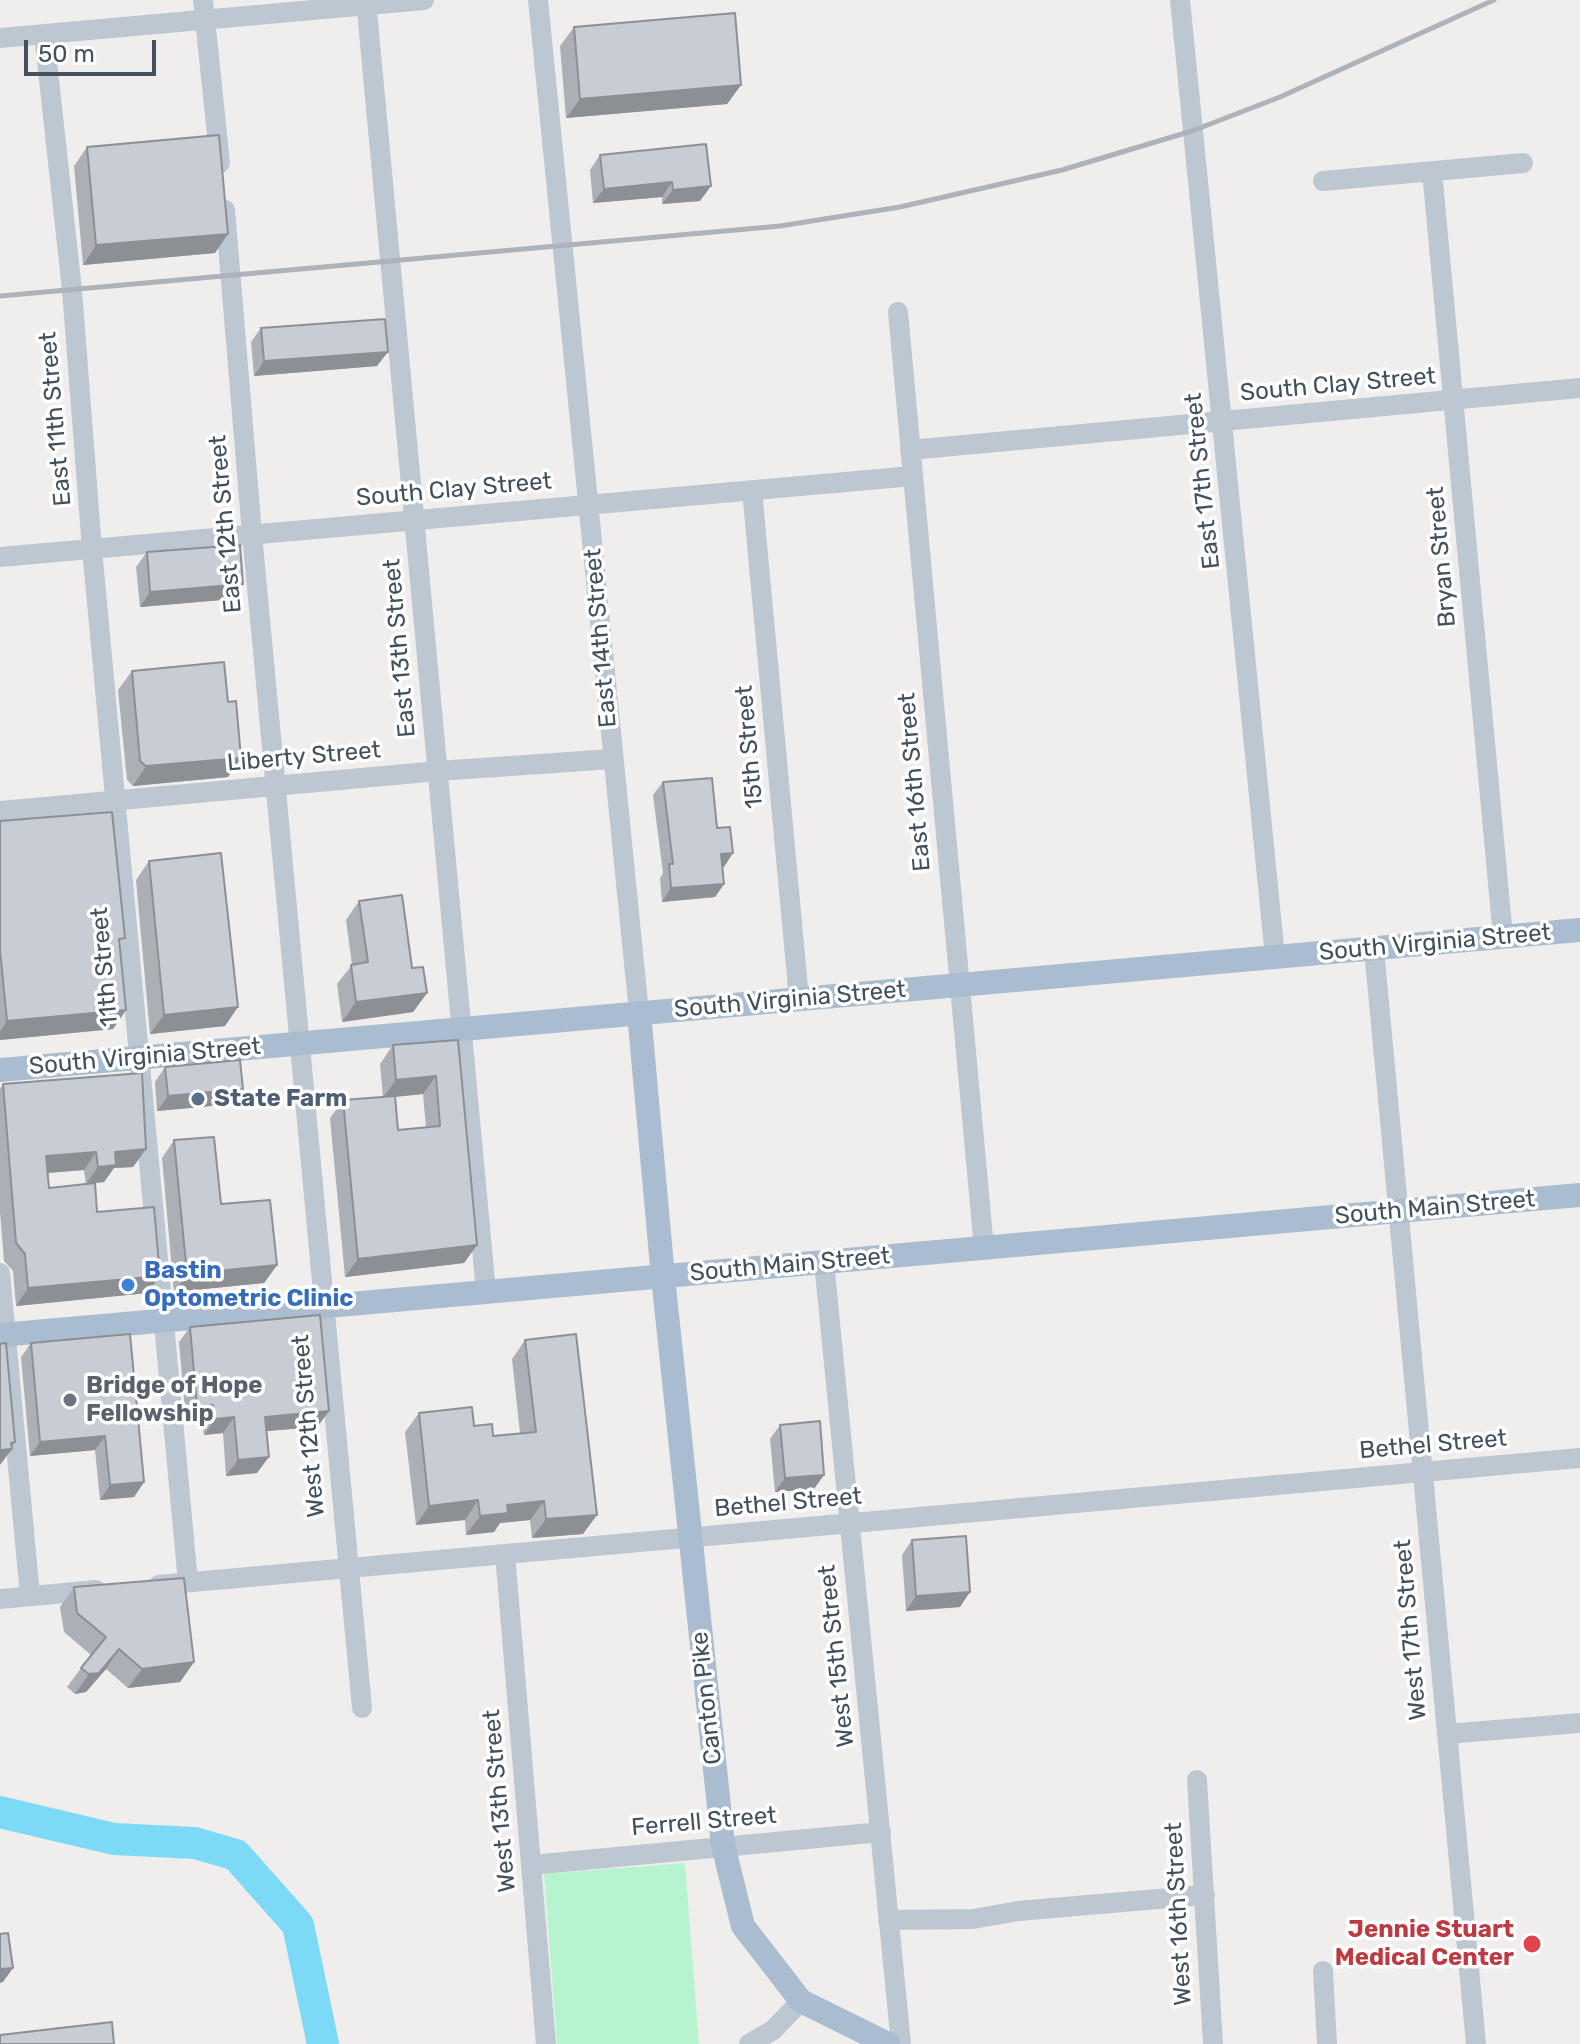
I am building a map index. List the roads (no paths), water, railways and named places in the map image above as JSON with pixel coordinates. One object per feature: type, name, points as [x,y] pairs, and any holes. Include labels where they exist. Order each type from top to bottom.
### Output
[{"type":"main road","name":"South Virginia Street","points":[[0,1070],[1580,930]]},
{"type":"main road","name":"East 14th Street","points":[[639,1013],[663,1277]]},
{"type":"main road","name":"South Main Street","points":[[3,1335],[1580,1195]]},
{"type":"main road","name":"Canton Pike","points":[[663,1277],[723,1845],[743,1926],[801,2001],[888,2044]]},
{"type":"street","points":[[0,38],[204,10],[424,0]]},
{"type":"street","name":"East 14th Street","points":[[538,0],[639,1013]]},
{"type":"street","name":"East 17th Street","points":[[1180,0],[1275,957]]},
{"type":"street","name":"East 13th Street","points":[[367,3],[486,1292]]},
{"type":"street","name":"East 12th Street","points":[[204,10],[232,275],[252,534],[300,1043]]},
{"type":"street","name":"East 11th Street","points":[[44,34],[72,290],[116,800]]},
{"type":"street","points":[[1323,181],[1523,163]]},
{"type":"street","name":"Bryan Street","points":[[1432,171],[1503,937]]},
{"type":"street","name":"East 16th Street","points":[[898,312],[984,1248]]},
{"type":"street","name":"South Clay Street","points":[[910,450],[1580,388]]},
{"type":"street","name":"South Clay Street","points":[[0,557],[913,476]]},
{"type":"street","name":"15th Street","points":[[752,490],[799,999]]},
{"type":"street","name":"Liberty Street","points":[[0,811],[438,771],[612,759]]},
{"type":"street","name":"11th Street","points":[[116,800],[188,1582]]},
{"type":"street","points":[[1374,949],[1399,1211]]},
{"type":"street","name":"West 12th Street","points":[[300,1043],[362,1708]]},
{"type":"street","name":"West 17th Street","points":[[1399,1211],[1476,2044]]},
{"type":"street","name":"West 15th Street","points":[[824,1262],[901,2044]]},
{"type":"street","points":[[0,1273],[3,1335],[30,1596]]},
{"type":"street","name":"Bethel Street","points":[[140,1586],[1580,1458]]},
{"type":"street","name":"West 13th Street","points":[[505,1554],[546,2044]]},
{"type":"street","points":[[0,1599],[109,1589]]},
{"type":"street","points":[[1447,1734],[1580,1723]]},
{"type":"street","name":"West 16th Street","points":[[1197,1780],[1213,2044]]},
{"type":"street","name":"Ferrell Street","points":[[532,1865],[881,1832]]},
{"type":"street","points":[[888,1920],[973,1919],[1018,1911],[1205,1895]]},
{"type":"street","points":[[1323,1971],[1327,2044]]},
{"type":"street","points":[[749,2044],[773,2030],[801,2001]]},
{"type":"waterway","points":[[0,1812],[114,1839],[195,1843],[236,1855],[298,1925],[323,2044]]},
{"type":"railway","points":[[0,296],[780,226],[900,207],[1062,170],[1192,131],[1280,97],[1494,0]]},
{"type":"place","name":"State Farm","points":[[198,1099]]},
{"type":"place","name":"Bastin Optometric Clinic","points":[[128,1285]]},
{"type":"place","name":"Bridge of Hope Fellowship","points":[[70,1400]]},
{"type":"place","name":"Jennie Stuart Medical Center","points":[[1532,1944]]}]
